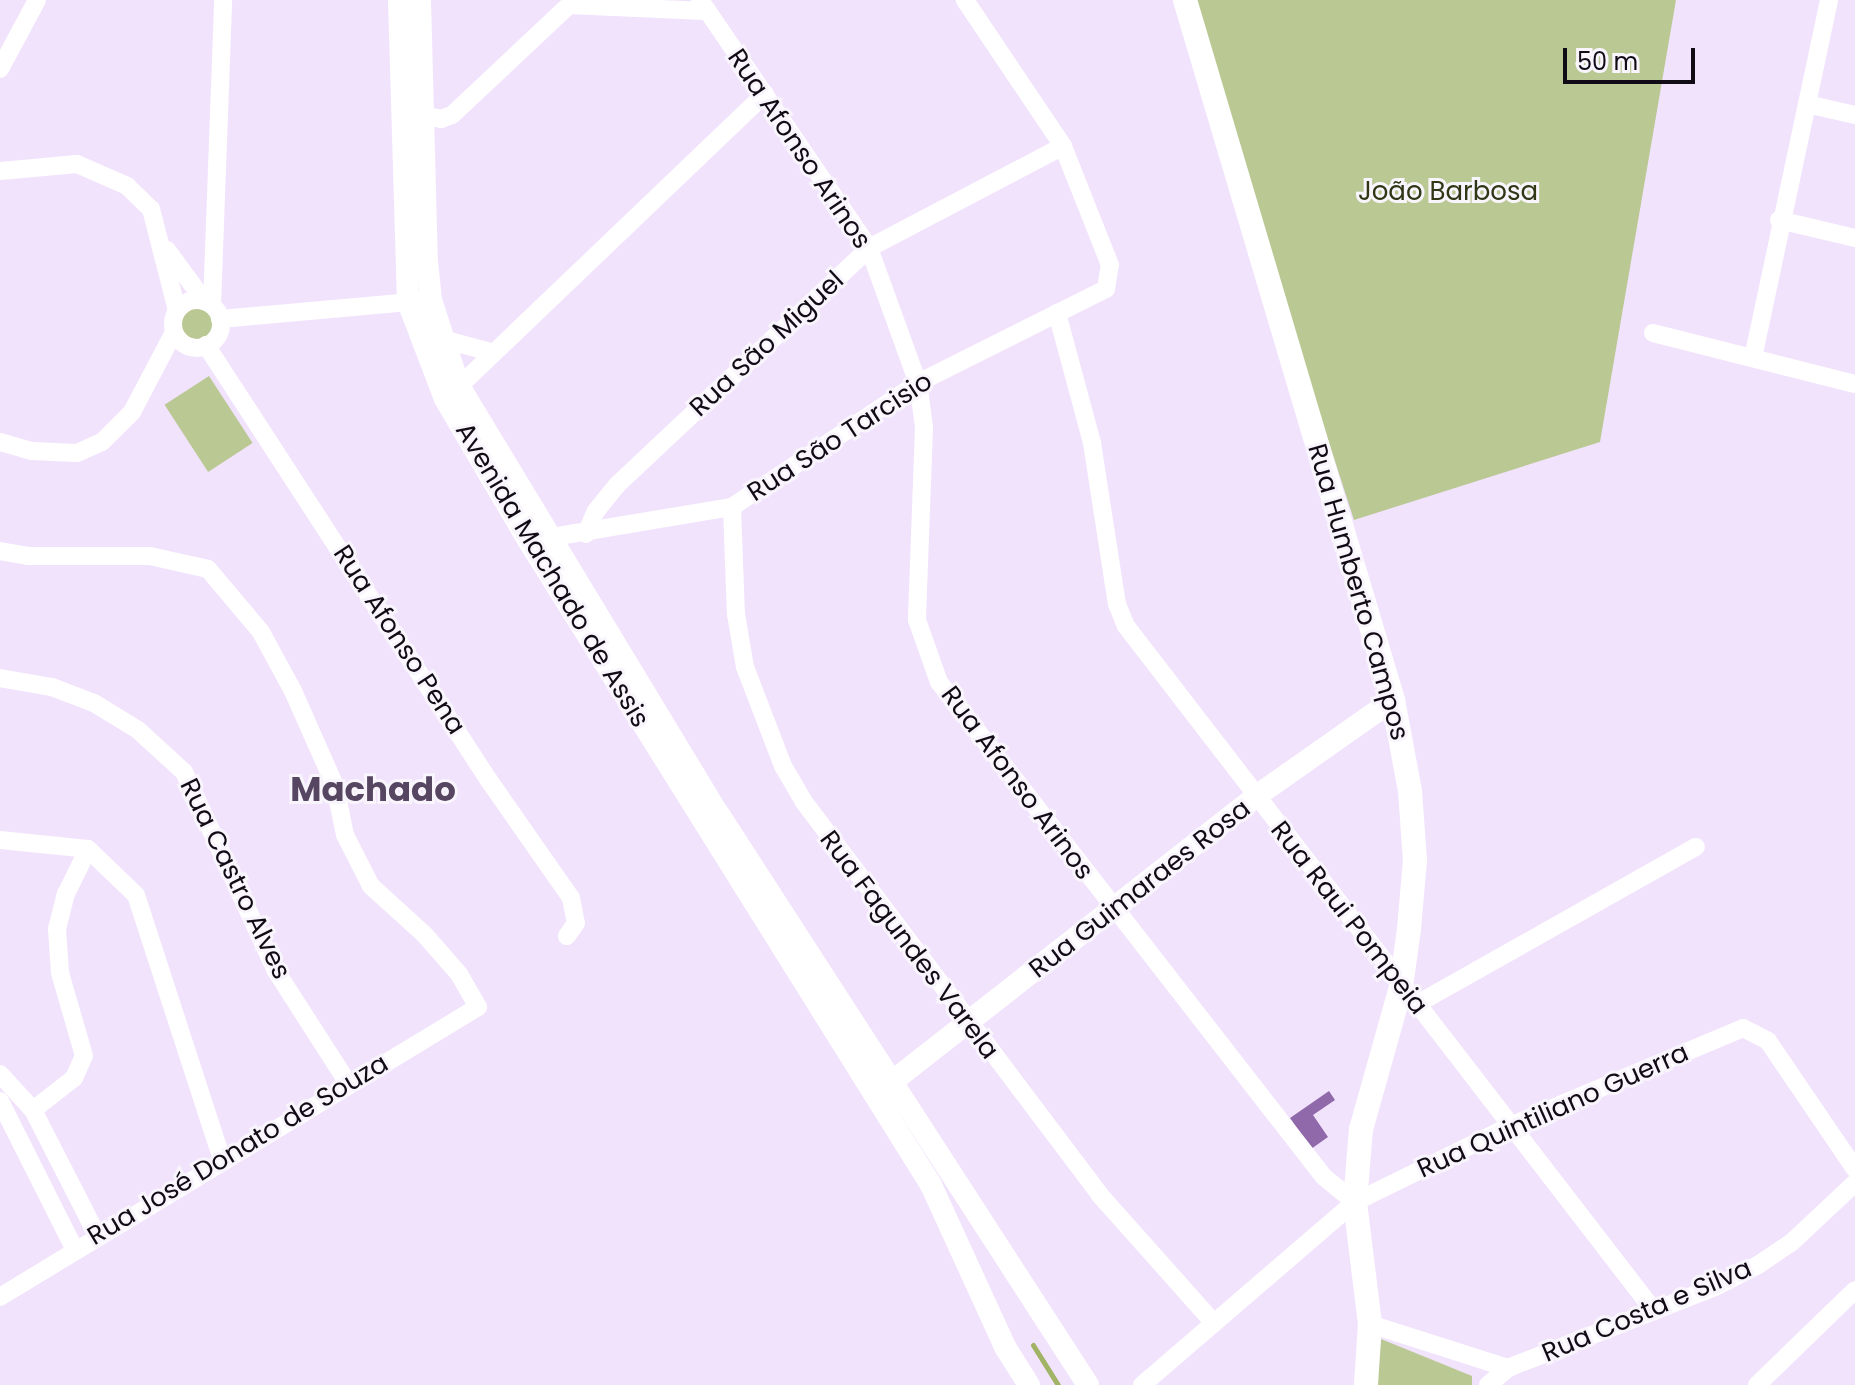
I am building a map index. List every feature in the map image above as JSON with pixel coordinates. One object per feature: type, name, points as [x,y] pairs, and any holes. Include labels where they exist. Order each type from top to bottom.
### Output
[{"type":"main road","name":"Rua Humberto Campos","points":[[1185,0],[1393,700],[1410,791],[1415,860],[1409,995],[1361,1129],[1355,1202],[1370,1324],[1366,1385]]},
{"type":"street","points":[[0,69],[37,0]]},
{"type":"street","points":[[179,338],[206,345],[218,335],[213,309],[223,0]]},
{"type":"street","name":"Avenida Machado de Assis","points":[[399,0],[431,300],[452,392],[552,538],[884,1089],[1005,1347],[1029,1385]]},
{"type":"street","name":"Avenida Machado de Assis","points":[[420,0],[412,113],[408,302],[528,540],[884,1089],[1088,1385]]},
{"type":"street","points":[[965,0],[1063,146]]},
{"type":"street","points":[[1753,358],[1779,220],[1829,0]]},
{"type":"street","points":[[412,113],[452,115],[569,2],[702,6]]},
{"type":"street","name":"Rua Afonso Arinos","points":[[702,6],[869,248],[918,383],[924,442],[917,620],[927,654],[955,705],[1115,910],[1324,1177],[1355,1202]]},
{"type":"street","points":[[452,392],[765,94]]},
{"type":"street","points":[[1807,104],[1855,115]]},
{"type":"street","name":"Rua São Miguel","points":[[586,534],[596,511],[617,485],[869,248],[1063,146]]},
{"type":"street","name":"Rua São Tarcisio","points":[[528,540],[586,534],[732,507],[918,383],[1097,296],[1108,283],[1110,265],[1063,146]]},
{"type":"street","points":[[0,171],[53,162],[106,173],[151,209],[177,310],[179,338],[151,372],[132,412],[102,442],[77,453],[0,442]]},
{"type":"street","points":[[1779,220],[1855,238]]},
{"type":"street","points":[[161,241],[213,309]]},
{"type":"street","points":[[177,310],[190,301],[213,309],[431,300]]},
{"type":"street","name":"Rua Raui Pompeia","points":[[1057,313],[1092,443],[1117,604],[1150,662],[1654,1311]]},
{"type":"street","points":[[1653,333],[1855,384]]},
{"type":"street","points":[[442,339],[491,352]]},
{"type":"street","name":"Rua Afonso Pena","points":[[206,345],[488,779],[571,898],[576,923],[567,936]]},
{"type":"street","name":"Rua Fagundes Varela","points":[[732,507],[736,614],[745,667],[783,766],[823,833],[1099,1194],[1214,1323]]},
{"type":"street","name":"Rua José Donato de Souza","points":[[0,551],[28,556],[150,556],[208,569],[261,632],[293,691],[335,786],[345,835],[371,886],[424,934],[459,974],[478,1007],[97,1235],[0,1297]]},
{"type":"street","name":"Rua Castro Alves","points":[[0,678],[52,687],[94,703],[138,730],[184,772],[276,971],[348,1083]]},
{"type":"street","name":"Rua Guimaraes Rosa","points":[[884,1089],[1255,797],[1393,700]]},
{"type":"street","points":[[0,840],[88,849],[123,877],[144,909],[223,1162]]},
{"type":"street","points":[[1409,995],[1696,847]]},
{"type":"street","points":[[33,1110],[74,1078],[84,1056],[60,973],[57,929],[66,894],[88,849]]},
{"type":"street","name":"Rua Quintiliano Guerra","points":[[1355,1202],[1510,1126],[1718,1038],[1753,1028],[1780,1055],[1855,1169]]},
{"type":"street","points":[[0,1074],[33,1110],[97,1235]]},
{"type":"street","points":[[0,1101],[75,1250]]},
{"type":"street","name":"Rua Costa e Silva","points":[[1370,1324],[1508,1368],[1654,1311],[1758,1265],[1791,1243],[1855,1183]]},
{"type":"street","points":[[1142,1385],[1355,1202]]},
{"type":"street","points":[[1757,1385],[1855,1290]]},
{"type":"street","points":[[1488,1385],[1508,1368]]},
{"type":"green space","name":"João Barbosa","points":[[1186,0],[1676,0],[1600,442],[1354,520]]},
{"type":"green space","points":[[196,305],[209,310],[214,323],[209,336],[196,341],[183,336],[178,323],[183,310]]},
{"type":"green space","points":[[209,376],[253,443],[208,472],[165,405]]},
{"type":"green space","points":[[1381,1339],[1472,1376],[1472,1385],[1376,1385]]},
{"type":"building","points":[[1329,1091],[1335,1100],[1313,1115],[1328,1137],[1311,1149],[1290,1118]]},
{"type":"waterway","points":[[1033,1345],[1058,1385]]},
{"type":"district","name":"Machado","points":[[373,790]]}]
